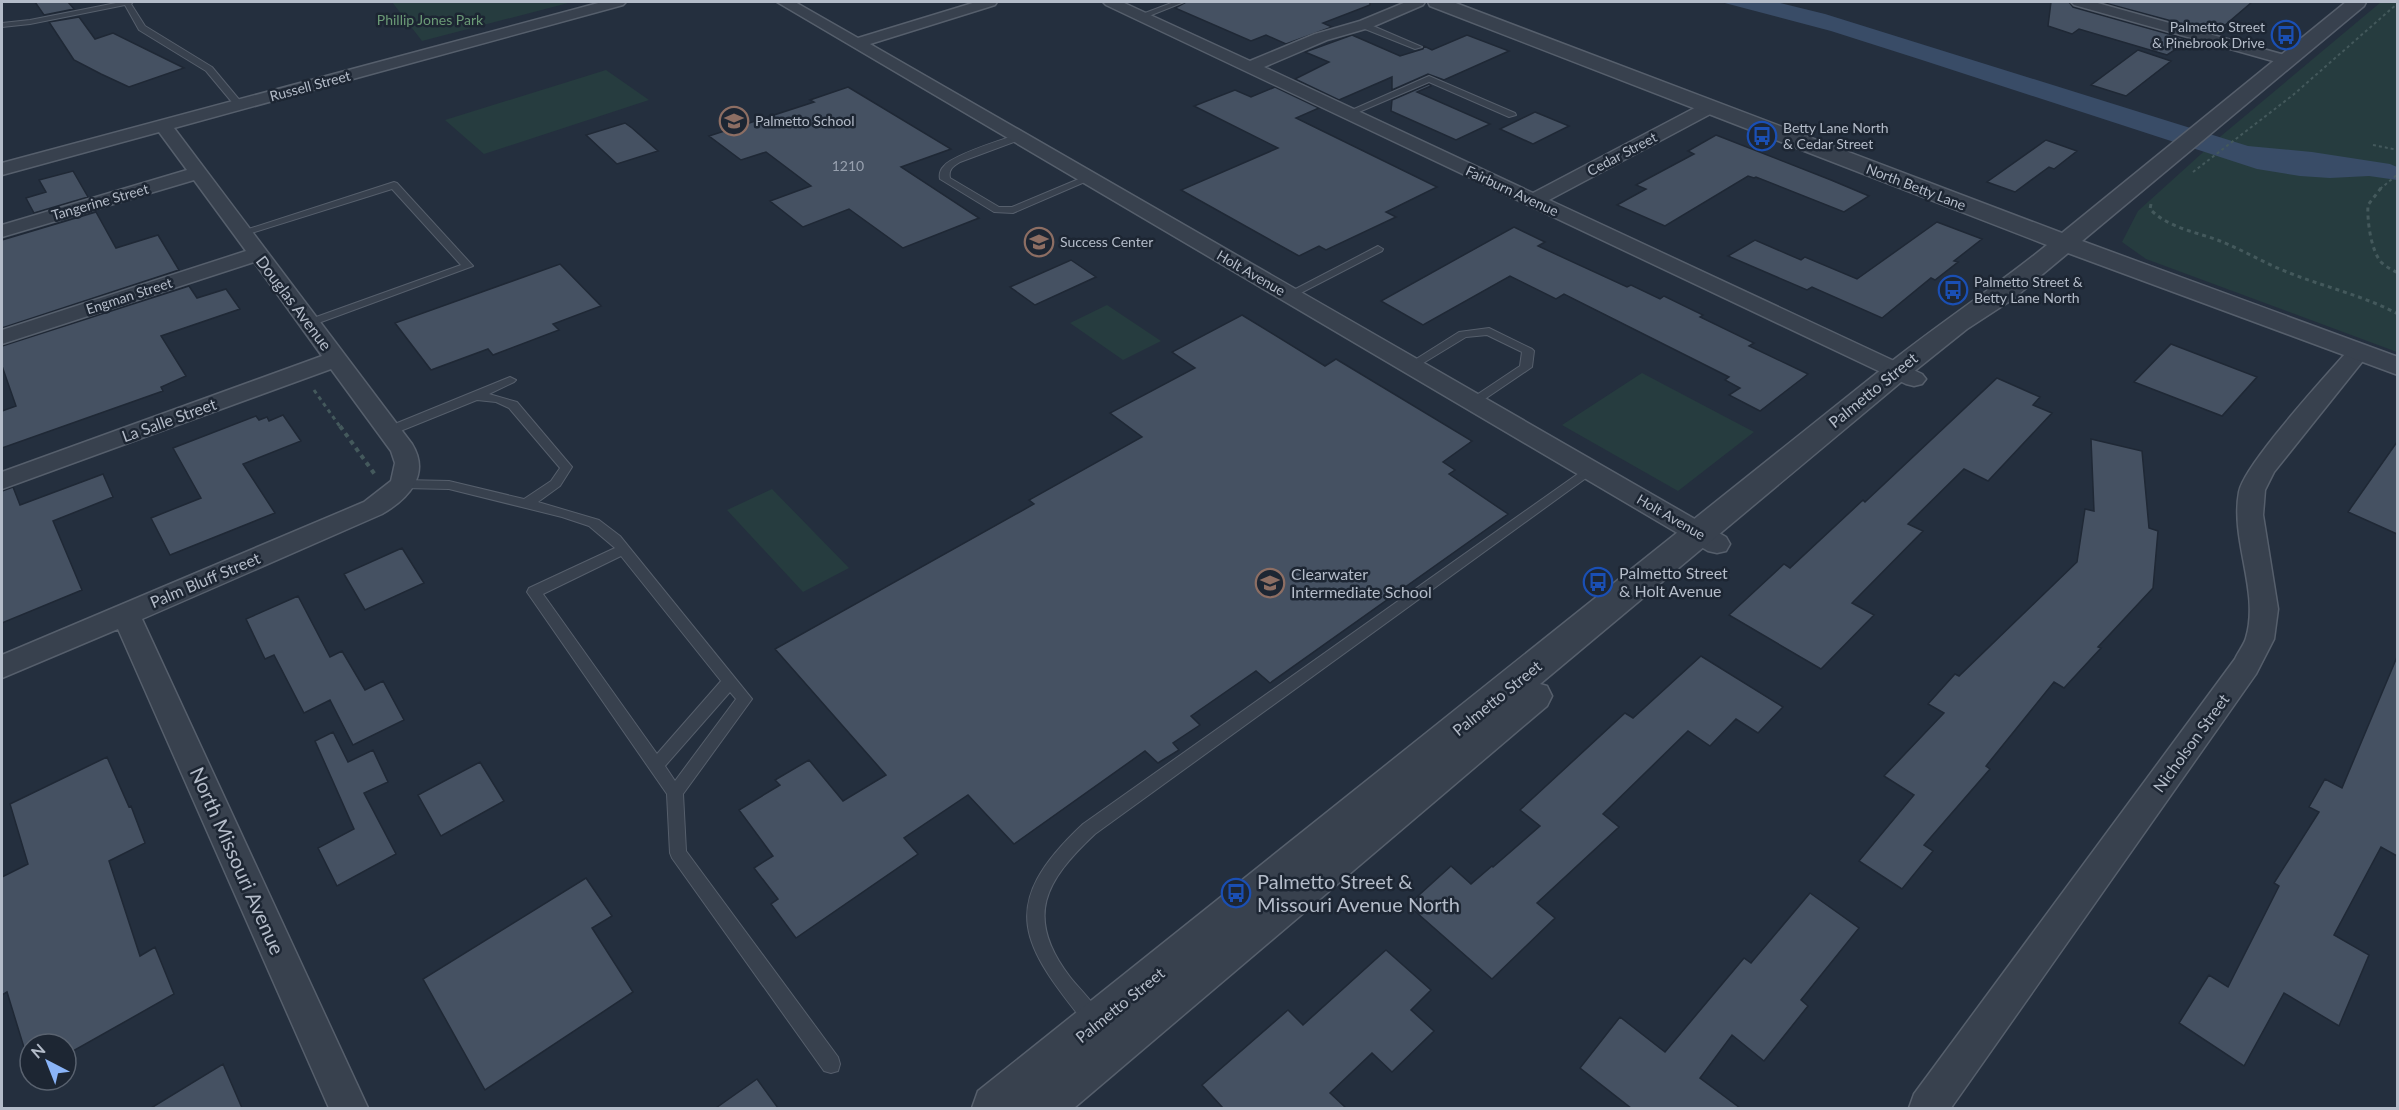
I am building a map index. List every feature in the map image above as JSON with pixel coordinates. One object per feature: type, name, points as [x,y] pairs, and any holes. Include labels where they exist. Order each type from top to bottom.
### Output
[{"type":"street","name":"Russell Street","points":[[2,170],[618,2]]},
{"type":"street","name":"Holt Avenue","points":[[785,2],[1708,538]]},
{"type":"street","points":[[858,43],[990,2]]},
{"type":"street","name":"Fairburn Avenue","points":[[1111,2],[1905,375]]},
{"type":"street","points":[[1251,67],[1321,37],[1363,25],[1419,2]]},
{"type":"street","name":"North Betty Lane","points":[[1437,2],[2065,243],[2397,367]]},
{"type":"street","points":[[2079,2],[2286,60]]},
{"type":"street","name":"Palmetto Street","points":[[1038,1108],[1708,538],[1905,375],[1975,330],[2004,294],[2358,2]]},
{"type":"street","name":"Cedar Street","points":[[1533,201],[1710,107]]},
{"type":"street","name":"Douglas Avenue","points":[[164,126],[407,458],[408,474],[403,484]]},
{"type":"street","name":"Tangerine Street","points":[[2,231],[199,173]]},
{"type":"street","name":"Engman Street","points":[[2,337],[257,254]]},
{"type":"street","name":"Nicholson Street","points":[[1928,1108],[2246,666],[2260,639],[2264,609],[2250,515],[2252,490],[2263,469],[2359,352]]},
{"type":"street","name":"La Salle Street","points":[[2,482],[336,358]]},
{"type":"street","name":"Palm Bluff Street","points":[[2,667],[350,519],[381,503],[403,484]]},
{"type":"street","name":"Palmetto Street","points":[[995,1108],[1708,538]]},
{"type":"street","name":"North Missouri Avenue","points":[[124,614],[349,1108]]},
{"type":"lane","points":[[2,25],[30,22],[128,2],[142,28],[209,69],[239,105]]},
{"type":"lane","points":[[1141,16],[1180,2]]},
{"type":"lane","points":[[1363,25],[1418,47]]},
{"type":"lane","points":[[1349,113],[1429,79],[1512,115]]},
{"type":"lane","points":[[1019,137],[957,160],[944,173],[945,179],[997,210],[1013,210],[1089,178]]},
{"type":"lane","points":[[241,233],[394,185],[468,266],[309,323]]},
{"type":"lane","points":[[1289,295],[1378,249]]},
{"type":"lane","points":[[1411,366],[1463,334],[1489,331],[1528,351],[1526,367],[1472,402]]},
{"type":"lane","points":[[388,431],[510,380]]},
{"type":"lane","points":[[476,396],[498,399],[513,405],[566,467],[558,481],[527,503]]},
{"type":"lane","points":[[1098,1024],[1046,956],[1039,940],[1036,921],[1037,902],[1043,882],[1053,866],[1089,829],[1589,470]]},
{"type":"lane","points":[[403,484],[449,484],[527,503],[594,523],[615,539],[744,699],[675,793]]},
{"type":"lane","points":[[623,550],[534,592],[675,793],[678,853],[831,1064]]},
{"type":"lane","points":[[656,766],[730,681]]},
{"type":"path","points":[[2189,174],[2214,157],[2361,37],[2397,3]]},
{"type":"path","points":[[2373,145],[2397,150]]},
{"type":"path","points":[[2397,174],[2376,193],[2366,207],[2366,216],[2375,243],[2377,258],[2397,273]]},
{"type":"path","points":[[2157,199],[2150,209],[2160,218],[2222,241],[2265,263],[2360,296],[2397,314]]},
{"type":"path","points":[[310,381],[316,395],[322,399],[377,477],[373,486]]},
{"type":"green space","name":"Phillip Jones Park","points":[[392,2],[572,2],[422,41]]},
{"type":"green space","points":[[2381,2],[2397,2],[2397,352],[2146,259],[2122,242],[2138,211],[2221,136]]},
{"type":"green space","points":[[606,70],[649,100],[484,154],[445,120]]},
{"type":"green space","points":[[1107,305],[1161,341],[1123,360],[1070,323]]},
{"type":"green space","points":[[1642,373],[1754,432],[1678,491],[1562,425]]},
{"type":"green space","points":[[772,489],[849,568],[803,592],[727,510]]},
{"type":"water","points":[[1721,2],[1776,2],[1825,14],[2248,146],[2312,152],[2390,164],[2397,167],[2397,180],[2369,176],[2330,178],[2300,176],[2257,169],[1831,31]]},
{"type":"building","points":[[35,2],[68,2],[74,9],[44,15]]},
{"type":"building","points":[[1186,2],[1370,2],[1370,5],[1323,23],[1332,27],[1286,44],[1266,35],[1251,41],[1175,8]]},
{"type":"building","points":[[2051,2],[2069,2],[2073,7],[2190,40],[2167,55],[2079,29],[2072,34],[2048,26]]},
{"type":"building","points":[[2101,2],[2252,2],[2224,26],[2215,24],[2205,30]]},
{"type":"building","points":[[79,17],[95,39],[113,33],[184,68],[129,87],[101,74],[74,60],[49,22]]},
{"type":"building","points":[[1352,35],[1400,56],[1423,49],[1424,46],[1432,50],[1467,35],[1509,51],[1444,80],[1428,74],[1392,90],[1392,77],[1339,100],[1295,79],[1329,62],[1305,52]]},
{"type":"building","points":[[2138,50],[2171,61],[2126,96],[2091,85]]},
{"type":"building","points":[[1429,84],[1431,86],[1417,92],[1490,124],[1456,140],[1391,111],[1392,100]]},
{"type":"building","points":[[848,87],[951,149],[901,167],[979,218],[903,248],[849,209],[803,227],[770,201],[811,186],[766,152],[741,160],[709,136],[814,102],[810,100]]},
{"type":"building","points":[[1275,87],[1319,108],[1296,118],[1437,187],[1386,212],[1396,217],[1326,250],[1319,246],[1299,256],[1181,190],[1278,148],[1194,106],[1235,90],[1251,97]]},
{"type":"building","points":[[1535,112],[1569,126],[1533,144],[1500,129]]},
{"type":"building","points":[[625,123],[658,151],[617,164],[586,135]]},
{"type":"building","points":[[1716,135],[1869,196],[1844,212],[1756,177],[1748,176],[1665,226],[1617,205],[1646,189],[1636,185],[1694,154],[1688,151]]},
{"type":"building","points":[[2046,140],[2077,151],[2054,169],[2049,167],[2015,192],[1987,182]]},
{"type":"building","points":[[73,171],[88,197],[34,213],[26,198],[46,192],[39,180]]},
{"type":"building","points":[[96,212],[116,248],[158,235],[179,270],[2,328],[2,240]]},
{"type":"building","points":[[1937,222],[1982,239],[1954,261],[1958,262],[1935,280],[1931,278],[1882,318],[1812,287],[1807,290],[1728,256],[1755,240],[1801,260],[1805,257],[1857,279]]},
{"type":"building","points":[[1514,227],[1545,242],[1538,246],[1627,287],[1631,285],[1660,299],[1664,296],[1703,315],[1700,317],[1754,343],[1749,346],[1808,374],[1760,411],[1729,395],[1740,388],[1725,380],[1729,377],[1564,294],[1556,299],[1510,276],[1423,325],[1381,301]]},
{"type":"building","points":[[1071,260],[1096,277],[1035,305],[1010,287]]},
{"type":"building","points":[[560,264],[601,306],[553,324],[559,330],[493,355],[488,349],[431,370],[395,323]]},
{"type":"building","points":[[189,286],[197,298],[226,289],[240,309],[161,336],[186,376],[161,387],[163,391],[2,448],[2,411],[16,406],[2,366],[2,346]]},
{"type":"building","points":[[1242,315],[1325,366],[1336,359],[1472,441],[1443,462],[1455,470],[1449,474],[1508,514],[1270,683],[1256,671],[1191,716],[1200,725],[1173,743],[1179,750],[1158,763],[1145,751],[1014,844],[968,795],[904,838],[918,854],[796,938],[771,904],[778,899],[754,868],[773,856],[739,810],[780,785],[775,780],[809,760],[843,801],[886,775],[775,649],[1034,504],[1029,500],[1142,437],[1110,413],[1195,368],[1172,352]]},
{"type":"building","points":[[2171,344],[2257,377],[2222,416],[2134,382]]},
{"type":"building","points":[[1997,378],[2040,397],[2033,405],[2052,413],[1988,481],[1964,469],[1908,524],[1923,531],[1852,603],[1874,615],[1821,669],[1729,615],[1784,564],[1790,568],[1863,500],[1865,502]]},
{"type":"building","points":[[283,415],[301,441],[243,464],[275,513],[170,555],[151,518],[201,498],[173,448],[256,416],[259,420],[267,417],[269,421]]},
{"type":"building","points":[[2091,439],[2142,451],[2149,528],[2158,531],[2153,588],[2098,647],[2101,648],[2064,688],[2054,682],[1986,766],[1990,769],[1924,845],[1933,851],[1902,889],[1859,861],[1914,795],[1884,776],[1944,713],[1928,704],[1955,674],[1959,676],[2077,562],[2085,509],[2094,511]]},
{"type":"building","points":[[2397,442],[2397,534],[2348,512]]},
{"type":"building","points":[[103,474],[113,497],[53,521],[82,590],[2,623],[2,491],[13,487],[20,505]]},
{"type":"building","points":[[402,548],[424,583],[365,610],[344,574]]},
{"type":"building","points":[[298,596],[330,657],[342,651],[365,690],[383,681],[404,720],[353,745],[330,700],[304,713],[274,655],[265,659],[246,619]]},
{"type":"building","points":[[1701,656],[1783,707],[1758,733],[1736,719],[1710,746],[1688,731],[1603,814],[1619,827],[1537,903],[1555,918],[1492,979],[1408,905],[1451,866],[1471,884],[1493,867],[1540,826],[1520,810],[1625,713],[1633,718]]},
{"type":"building","points":[[2397,657],[2397,856],[2381,847],[2334,935],[2369,955],[2339,1026],[2284,993],[2244,1066],[2179,1023],[2209,975],[2228,987],[2279,886],[2274,883],[2319,812],[2309,807],[2325,779],[2342,788]]},
{"type":"building","points":[[333,732],[348,762],[373,750],[388,782],[364,793],[396,854],[337,886],[318,848],[354,829],[315,741]]},
{"type":"building","points":[[107,757],[129,807],[131,806],[145,843],[109,861],[140,956],[155,947],[174,994],[78,1048],[78,1032],[19,1032],[7,992],[2,995],[2,877],[28,864],[10,804]]},
{"type":"building","points":[[480,762],[504,801],[441,836],[418,795]]},
{"type":"building","points":[[586,878],[612,916],[592,928],[633,992],[485,1090],[423,979]]},
{"type":"building","points":[[1810,893],[1859,928],[1801,1000],[1808,1006],[1764,1061],[1732,1035],[1700,1078],[1740,1108],[1631,1108],[1580,1068],[1620,1017],[1665,1052],[1744,958],[1751,963]]},
{"type":"building","points":[[1386,950],[1431,990],[1411,1010],[1434,1031],[1392,1072],[1372,1053],[1330,1093],[1346,1108],[1223,1108],[1202,1085],[1288,1010],[1303,1025]]},
{"type":"building","points":[[223,1064],[242,1108],[151,1108]]},
{"type":"building","points":[[757,1079],[778,1108],[716,1108]]},
{"type":"place","name":"Palmetto Street & Pinebrook Drive","points":[[2286,35]]},
{"type":"place","name":"Palmetto School","points":[[734,121]]},
{"type":"place","name":"Betty Lane North & Cedar Street","points":[[1762,136]]},
{"type":"place","name":"Success Center","points":[[1039,242]]},
{"type":"place","name":"Palmetto Street & Betty Lane North","points":[[1953,290]]},
{"type":"place","name":"Palmetto Street & Holt Avenue","points":[[1598,582]]},
{"type":"place","name":"Clearwater Intermediate School","points":[[1270,583]]},
{"type":"place","name":"Palmetto Street & Missouri Avenue North","points":[[1236,893]]}]
